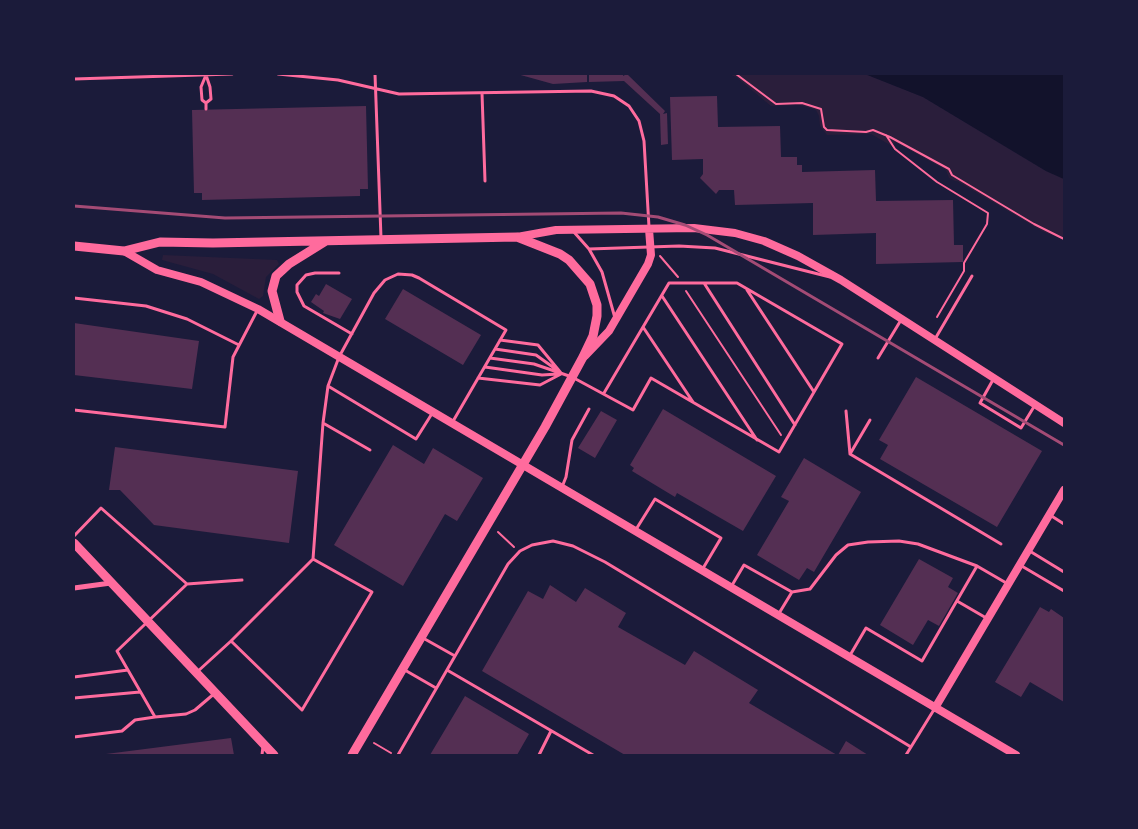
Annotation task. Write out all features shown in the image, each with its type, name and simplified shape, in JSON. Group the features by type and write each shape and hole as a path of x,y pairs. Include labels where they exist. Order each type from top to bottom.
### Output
{"main road":[{"path":"74,246 124,251 160,242 517,237 560,254 578,267 590,284 597,305 597,316 593,336 583,357 523,465 352,755"},
{"path":"280,322 272,291 276,276 289,264 326,241"},
{"path":"74,543 274,755"}],"street":[{"path":"583,357 610,331 648,264 650,247 649,229"},
{"path":"517,237 556,230 649,229 705,229 749,237 798,256 840,280 1064,423"},
{"path":"124,251 157,270 201,282 258,309 1016,755"},
{"path":"935,708 1064,490"},
{"path":"74,588 111,583"}],"lane":[{"path":"206,74 211,99 206,103"},
{"path":"206,74 201,87 202,100 206,103 206,110"},
{"path":"74,79 232,74"},
{"path":"278,74 338,80 376,87 399,94 591,91 614,96 629,106 639,121 644,140 649,229"},
{"path":"375,74 382,240"},
{"path":"482,93 485,181"},
{"path":"573,230 590,249 607,284 615,321"},
{"path":"590,249 692,246 726,250 840,280"},
{"path":"339,273 306,275 297,285 297,292 304,306 352,334"},
{"path":"197,672 231,641 313,559 323,423 328,386 339,357 374,293 385,280 398,274 412,274 506,330 452,423"},
{"path":"935,340 972,276"},
{"path":"490,358 534,364 572,377 633,410 651,378 779,452 842,344 737,283 669,283 604,393"},
{"path":"704,283 795,425"},
{"path":"745,288 814,392"},
{"path":"662,296 758,440"},
{"path":"74,298 146,306 187,319 239,345"},
{"path":"74,410 225,427 232,357 258,309"},
{"path":"878,358 902,319"},
{"path":"643,327 693,403"},
{"path":"500,340 538,345 561,373"},
{"path":"495,349 536,355 561,373"},
{"path":"484,367 542,375 561,373"},
{"path":"478,378 540,385 561,373"},
{"path":"994,378 980,404 1020,428 1035,404"},
{"path":"328,386 416,439 432,412"},
{"path":"561,488 566,477 572,440 589,410"},
{"path":"846,411 850,454"},
{"path":"850,454 870,420"},
{"path":"323,423 370,450"},
{"path":"850,454 1001,544"},
{"path":"635,531 655,499 720,538 702,571"},
{"path":"74,536 101,508 188,584"},
{"path":"1050,515 1064,524"},
{"path":"397,755 508,564 519,553 532,545 553,541 573,546 605,562 911,747"},
{"path":"730,588 744,565 792,592 810,589 836,555 848,545 898,541 918,544 977,566 1009,584"},
{"path":"1028,550 1064,572"},
{"path":"231,641 302,710 372,592 313,559"},
{"path":"1020,565 1064,591"},
{"path":"849,657 866,628 922,661 977,566"},
{"path":"155,717 117,651 188,584 242,580"},
{"path":"778,615 792,592"},
{"path":"957,601 988,619"},
{"path":"421,637 454,656"},
{"path":"403,668 436,688"},
{"path":"74,677 128,670"},
{"path":"446,670 593,755"},
{"path":"74,698 140,692"},
{"path":"74,737 122,731 135,720 186,714 196,710 216,692"},
{"path":"906,755 935,708"},
{"path":"539,755 552,731"},
{"path":"262,755 263,743"}],"path":[{"path":"736,74 776,104 802,103 821,109 824,127 827,130 866,132 873,130 886,135 949,169 952,175 1034,224 1064,239"},
{"path":"886,135 895,149 937,182 986,211 987,224 964,263 964,271 937,318"},
{"path":"660,256 678,276"},
{"path":"684,289 785,441"},
{"path":"498,532 519,553"},
{"path":"374,743 397,755"}],"shaded area":[{"path":"729,74 865,74 923,97 1046,171 1064,179 1064,240 1042,231 949,178 946,170 895,142 892,146 871,134 827,135 820,126 816,110 800,105 771,106 736,77"},
{"path":"865,74 1064,74 1064,179 1046,171 923,97"},
{"path":"163,255 277,260 279,264 266,277 263,296 259,299 213,274 162,260"}],"building":[{"path":"517,74 587,74 587,82 553,84"},
{"path":"589,74 623,74 623,76 627,74 665,111 663,114 667,113 668,144 661,145 660,114 624,81 589,82"},
{"path":"717,96 718,127 780,126 781,157 797,157 797,165 802,165 802,172 875,170 876,201 953,200 954,245 963,245 963,262 876,264 876,233 813,235 813,203 735,205 734,190 719,190 716,194 700,178 703,174 703,159 672,160 670,97"},
{"path":"366,106 368,189 360,189 360,196 202,200 202,193 194,193 192,110"},
{"path":"326,284 352,299 340,319 323,313 324,311 311,302 316,294 319,296"},
{"path":"403,289 481,335 463,365 385,319"},
{"path":"74,323 199,341 192,389 74,375"},
{"path":"916,377 1042,451 997,527 880,459 888,445 879,440"},
{"path":"663,409 776,476 743,531 677,493 675,497 632,471 634,468 630,465"},
{"path":"601,411 617,420 595,458 578,448"},
{"path":"393,445 424,464 433,448 483,478 457,521 445,514 403,586 334,545"},
{"path":"115,447 298,471 289,543 154,525 120,490 109,490"},
{"path":"804,458 861,492 814,572 807,568 799,580 757,555 789,501 781,497"},
{"path":"919,559 953,578 948,587 958,593 939,626 928,620 913,645 880,625"},
{"path":"550,585 576,602 585,588 626,613 618,627 685,665 694,651 758,690 749,703 837,755 625,755 482,671 528,591 543,599"},
{"path":"1040,607 1049,612 1051,609 1064,618 1064,702 1030,682 1021,697 995,682"},
{"path":"465,696 529,734 517,755 430,755"},
{"path":"231,738 234,755 106,755 106,754"},
{"path":"846,741 868,755 838,755"}],"railway":[{"path":"74,206 225,218 621,213 658,217 685,225 707,235 1064,445"}]}
